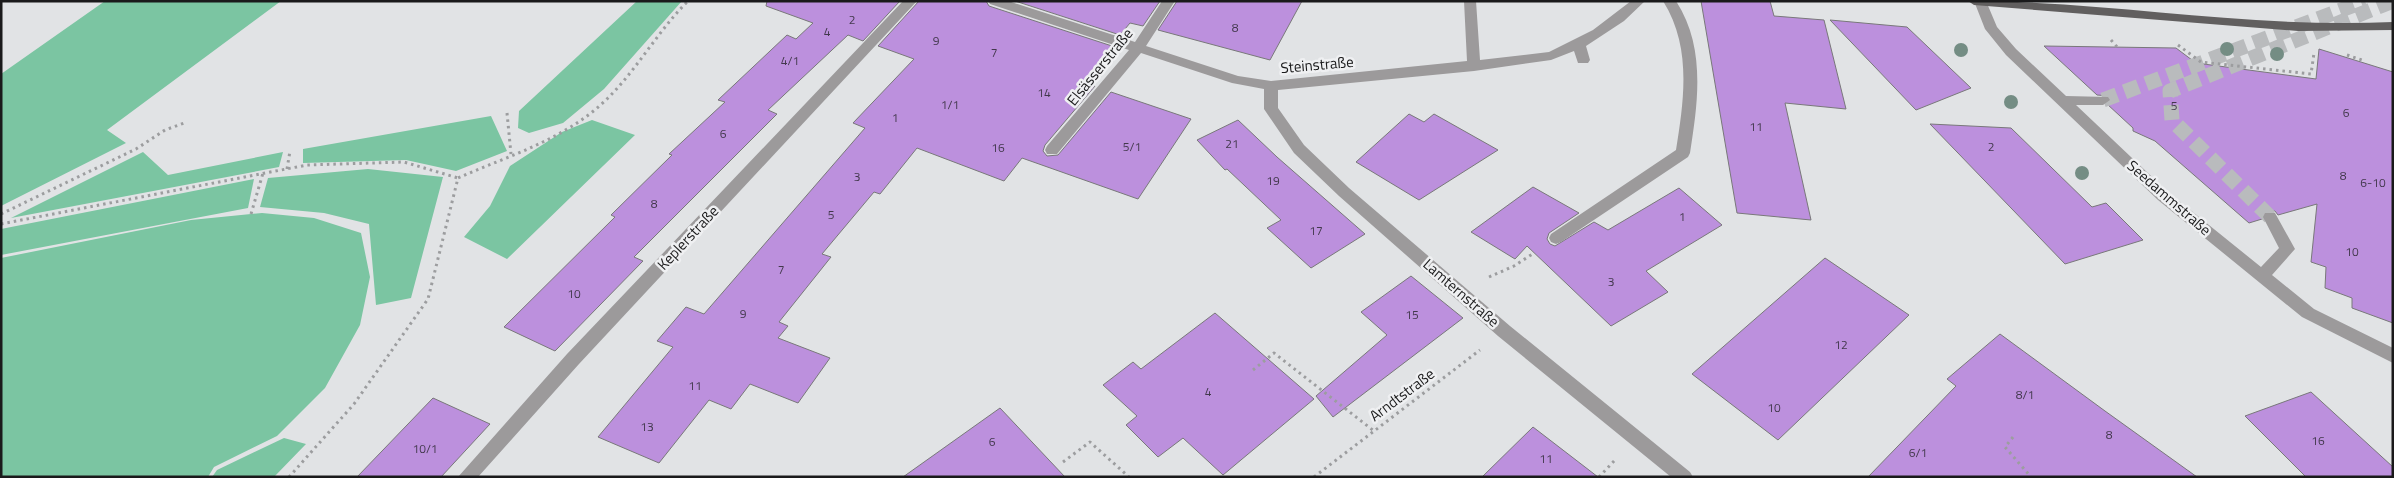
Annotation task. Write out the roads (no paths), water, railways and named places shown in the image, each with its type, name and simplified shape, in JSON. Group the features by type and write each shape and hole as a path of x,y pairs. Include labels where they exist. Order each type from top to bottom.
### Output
{"main road":[{"path":"1974,1 2298,27 2354,28 2393,26"}],"street":[{"name":"Keplerstraße","path":"467,477 573,359 911,1"},
{"name":"Steinstraße","path":"994,1 1237,80 1271,86 1474,66 1551,56 1579,45 1639,1"},
{"name":"Elsässerstraße","path":"1052,150 1138,48 1169,1"},
{"path":"1470,1 1474,66"},
{"path":"1556,238 1683,153 1691,104 1688,45 1674,8 1669,1"},
{"name":"Seedammstraße","path":"1980,2 1991,29 2011,52 2163,196 2308,313 2393,356"},
{"path":"1579,45 1583,60"},
{"name":"Lamternstraße","path":"1271,86 1271,109 1299,149 1344,192 1504,331 1684,477"},
{"path":"2062,101 2103,100"},
{"path":"2263,275 2287,249 2270,217"}],"tunnel":[{"path":"2103,100 2365,1"},
{"path":"2270,217 2172,120 2170,91 2393,1"}]}
